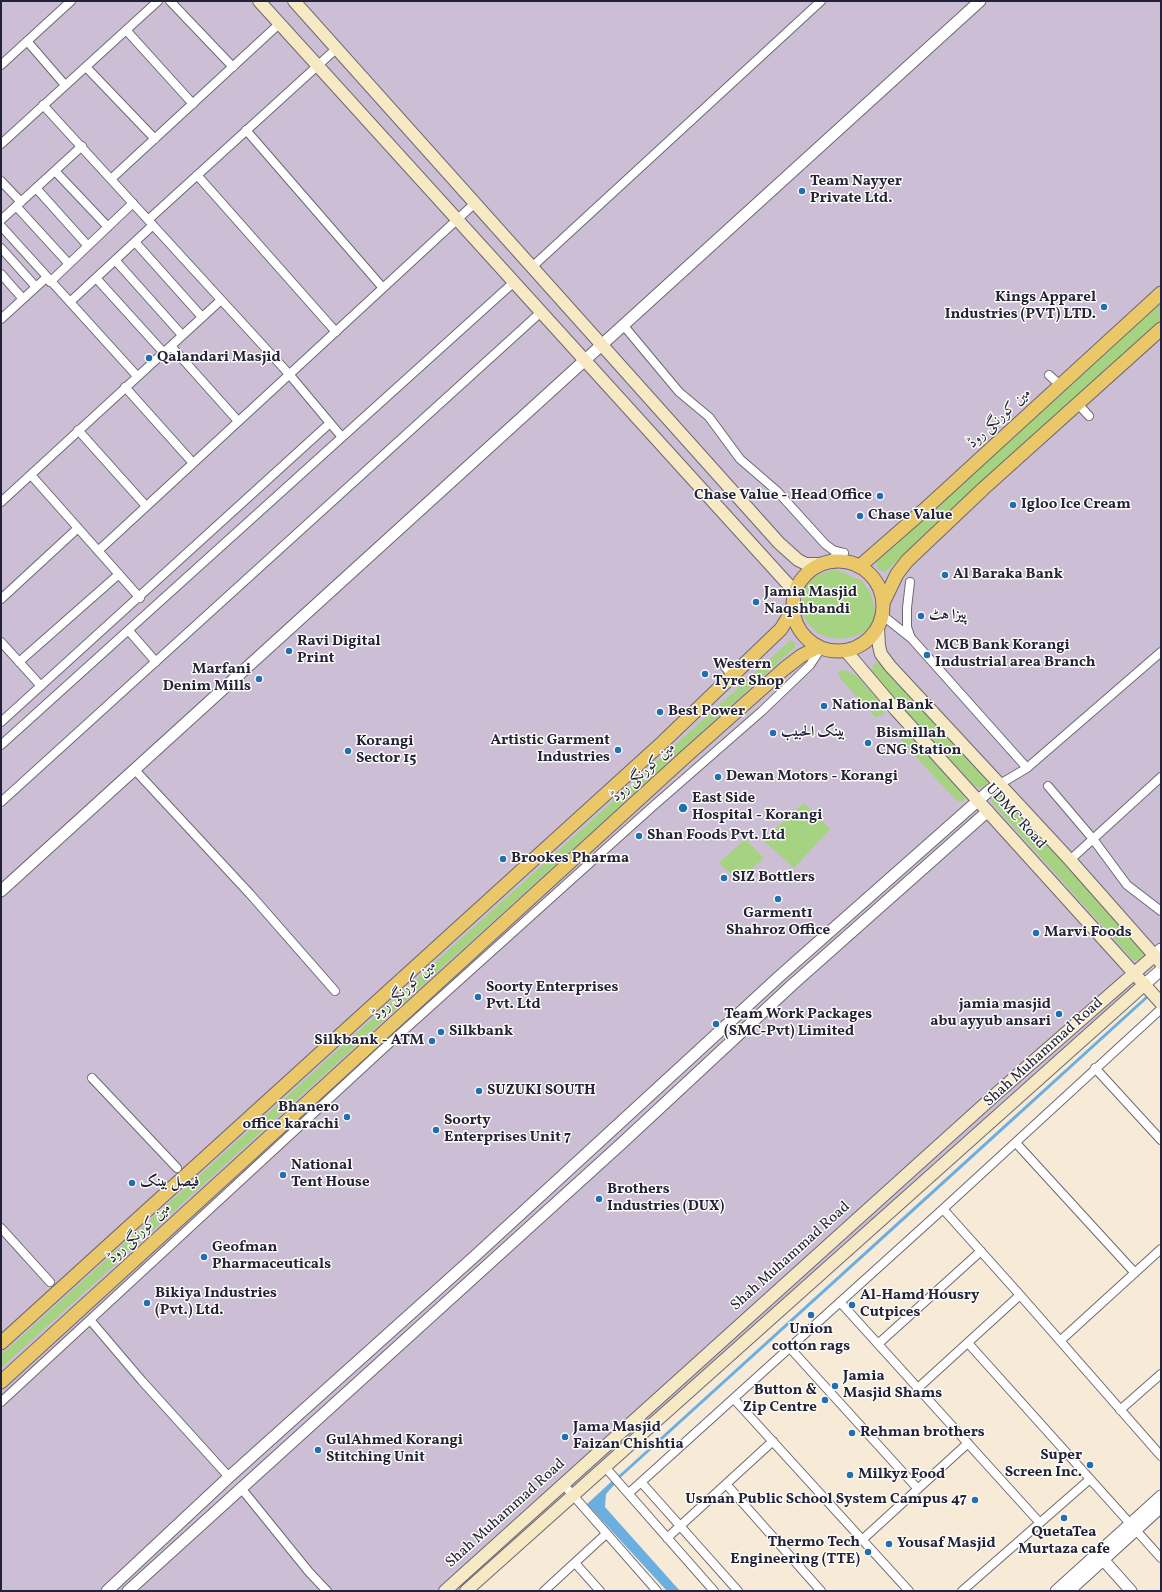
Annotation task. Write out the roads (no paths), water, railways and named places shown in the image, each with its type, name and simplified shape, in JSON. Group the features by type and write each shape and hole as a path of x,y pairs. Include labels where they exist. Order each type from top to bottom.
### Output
{"main road":[{"path":"259,1 584,361 796,592"},
{"path":"294,1 474,204 788,552 806,564 820,564"},
{"name":"مین کورنگی روڈ","path":"860,566 923,511 1161,293"},
{"path":"884,601 880,586 870,574 860,566 843,561 827,561 820,564 806,575 796,592 793,609 797,624 805,637 819,647 832,651 846,651 859,647 870,639 878,628 884,601 896,574 907,561 1161,329"},
{"name":"مین کورنگی روڈ","path":"1,1343 729,671 781,629 793,609"},
{"name":"UDMC Road","path":"878,628 881,654 890,666 1159,956"},
{"name":"مین کورنگی روڈ","path":"1,1382 684,758 784,669 801,656 819,647"},
{"name":"UDMC Road","path":"846,651 896,710 1161,1003"},
{"name":"Shah Muhammad Road","path":"445,1591 996,1094 1123,983 1159,956"},
{"name":"Shah Muhammad Road","path":"466,1591 573,1496 608,1470 1145,984"}],"street":[{"path":"2,61 27,41 71,1"},
{"path":"1,144 158,1"},
{"path":"170,1 233,67"},
{"path":"532,267 821,1"},
{"path":"1,891 980,1"},
{"path":"111,180 279,24"},
{"path":"126,30 193,104"},
{"path":"27,41 66,85"},
{"path":"70,302 135,242 197,175 337,48"},
{"path":"86,67 155,139"},
{"path":"43,105 290,374 342,437"},
{"path":"246,130 383,288"},
{"path":"1,220 82,146"},
{"path":"55,171 108,228"},
{"path":"197,175 336,332"},
{"path":"1,181 69,264"},
{"path":"36,188 88,246"},
{"path":"2,316 36,287 69,264 133,203"},
{"path":"98,551 474,204"},
{"path":"1,226 137,376"},
{"path":"135,242 202,317"},
{"path":"1,248 36,287"},
{"path":"115,260 182,335"},
{"path":"1,274 23,299"},
{"path":"96,278 163,352"},
{"path":"1,745 514,282"},
{"path":"1,502 221,300"},
{"path":"1,802 541,312"},
{"path":"624,326 679,392 709,417 740,459 778,491 825,544 833,550 844,553 820,564"},
{"path":"171,346 238,421"},
{"path":"1049,375 1060,385"},
{"path":"125,387 193,463"},
{"path":"1078,404 1089,416"},
{"path":"1,722 140,598 330,423"},
{"path":"78,430 146,506"},
{"path":"31,475 140,598"},
{"path":"1,598 78,528"},
{"path":"20,662 119,574"},
{"path":"910,582 906,608 911,638"},
{"path":"882,615 911,638 1027,768"},
{"path":"129,631 156,662"},
{"path":"1,642 42,686"},
{"path":"1,1402 91,1321 230,1190 376,1056 789,686 810,665 819,647"},
{"path":"107,1591 219,1486 475,1256 545,1190 782,974 978,801 1000,784 1027,768 1161,652"},
{"path":"684,758 694,770"},
{"path":"134,769 250,894 335,991"},
{"path":"1070,860 1161,778"},
{"path":"1048,786 1128,885 1161,911"},
{"path":"128,1591 621,1144 792,985 988,811"},
{"name":"Shah Muhammad Road","path":"1145,984 1161,970"},
{"path":"782,974 792,985"},
{"path":"1123,983 1128,982 1133,984 1135,989 1134,994"},
{"path":"629,1493 1016,1143 1095,1068 1161,1009"},
{"path":"710,1041 720,1053"},
{"path":"1095,1068 1161,1140"},
{"path":"92,1078 177,1168"},
{"path":"610,1132 621,1144"},
{"path":"1016,1143 1135,1273"},
{"path":"545,1190 556,1202"},
{"path":"943,1209 1161,1456"},
{"path":"1,1228 50,1282"},
{"path":"1060,1341 1161,1249"},
{"path":"878,1344 981,1251"},
{"path":"475,1256 485,1266"},
{"path":"918,1388 1020,1295"},
{"path":"840,1302 1040,1523"},
{"path":"91,1321 142,1381 229,1477"},
{"path":"968,1343 1161,1558"},
{"path":"790,1347 918,1489"},
{"path":"1120,1410 1161,1374"},
{"path":"734,1399 909,1591"},
{"path":"667,1538 773,1442"},
{"path":"862,1540 968,1443"},
{"path":"608,1470 714,1591"},
{"path":"962,1591 1090,1479"},
{"path":"641,1482 738,1591"},
{"path":"726,1484 821,1591"},
{"path":"564,1485 657,1591"},
{"path":"219,1486 230,1498"},
{"path":"240,1488 327,1591"},
{"path":"1056,1591 1100,1557 1133,1527 1161,1496"},
{"path":"1133,1527 1161,1508"},
{"path":"544,1591 606,1534"},
{"path":"1069,1591 1100,1557"},
{"path":"1100,1557 1131,1591"},
{"path":"575,1563 600,1591"}],"water":[{"path":"1146,996 1148,998 934,1193 619,1479 617,1477"},
{"path":"612,1481 615,1484 606,1494 605,1507 680,1591 667,1591 587,1504"}],"place":[{"name":"Team Nayyer Private Ltd.","path":"802,191"},
{"name":"Kings Apparel Industries (PVT) LTD.","path":"1104,307"},
{"name":"Qalandari Masjid","path":"149,358"},
{"name":"Chase Value - Head Office","path":"880,496"},
{"name":"Igloo Ice Cream","path":"1013,505"},
{"name":"Chase Value","path":"860,516"},
{"name":"Al Baraka Bank","path":"945,575"},
{"name":"Jamia Masjid Naqshbandi","path":"756,602"},
{"name":"پیزا ہٹ","path":"921,616"},
{"name":"Ravi Digital Print","path":"289,651"},
{"name":"MCB Bank Korangi Industrial area Branch","path":"927,655"},
{"name":"Western Tyre Shop","path":"705,674"},
{"name":"Marfani Denim Mills","path":"259,679"},
{"name":"National Bank","path":"824,706"},
{"name":"Best Power","path":"660,712"},
{"name":"بينک الحبيب","path":"773,733"},
{"name":"Bismillah CNG Station","path":"868,743"},
{"name":"Artistic Garment Industries","path":"618,750"},
{"name":"Korangi Sector 15","path":"348,751"},
{"name":"Dewan Motors - Korangi","path":"718,777"},
{"name":"East Side Hospital - Korangi","path":"683,808"},
{"name":"Shan Foods Pvt. Ltd","path":"639,836"},
{"name":"Brookes Pharma","path":"503,859"},
{"name":"SIZ Bottlers","path":"724,878"},
{"name":"Garment1 Shahroz Office","path":"778,899"},
{"name":"Marvi Foods","path":"1036,933"},
{"name":"Soorty Enterprises Pvt. Ltd","path":"478,997"},
{"name":"jamia masjid abu ayyub ansari","path":"1059,1014"},
{"name":"Team Work Packages (SMC-Pvt) Limited","path":"716,1024"},
{"name":"Silkbank","path":"441,1032"},
{"name":"Silkbank - ATM","path":"432,1041"},
{"name":"SUZUKI SOUTH","path":"479,1091"},
{"name":"Bhanero office karachi","path":"347,1117"},
{"name":"Soorty Enterprises Unit 7","path":"436,1130"},
{"name":"National Tent House","path":"283,1175"},
{"name":"فیصل بینک","path":"132,1183"},
{"name":"Brothers Industries (DUX)","path":"599,1199"},
{"name":"Geofman Pharmaceuticals","path":"204,1257"},
{"name":"Bikiya Industries (Pvt.) Ltd.","path":"147,1303"},
{"name":"Al-Hamd Housry Cutpices","path":"852,1305"},
{"name":"Union cotton rags","path":"811,1315"},
{"name":"Jamia Masjid Shams","path":"835,1386"},
{"name":"Button & Zip Centre","path":"825,1400"},
{"name":"Rehman brothers","path":"852,1433"},
{"name":"Jama Masjid Faizan Chishtia","path":"565,1437"},
{"name":"GulAhmed Korangi Stitching Unit","path":"318,1450"},
{"name":"Super Screen Inc.","path":"1090,1465"},
{"name":"Milkyz Food","path":"850,1475"},
{"name":"Usman Public School System Campus 47","path":"975,1500"},
{"name":"QuetaTea Murtaza cafe","path":"1064,1518"},
{"name":"Yousaf Masjid","path":"889,1544"},
{"name":"Thermo Tech Engineering (TTE)","path":"868,1552"}]}
